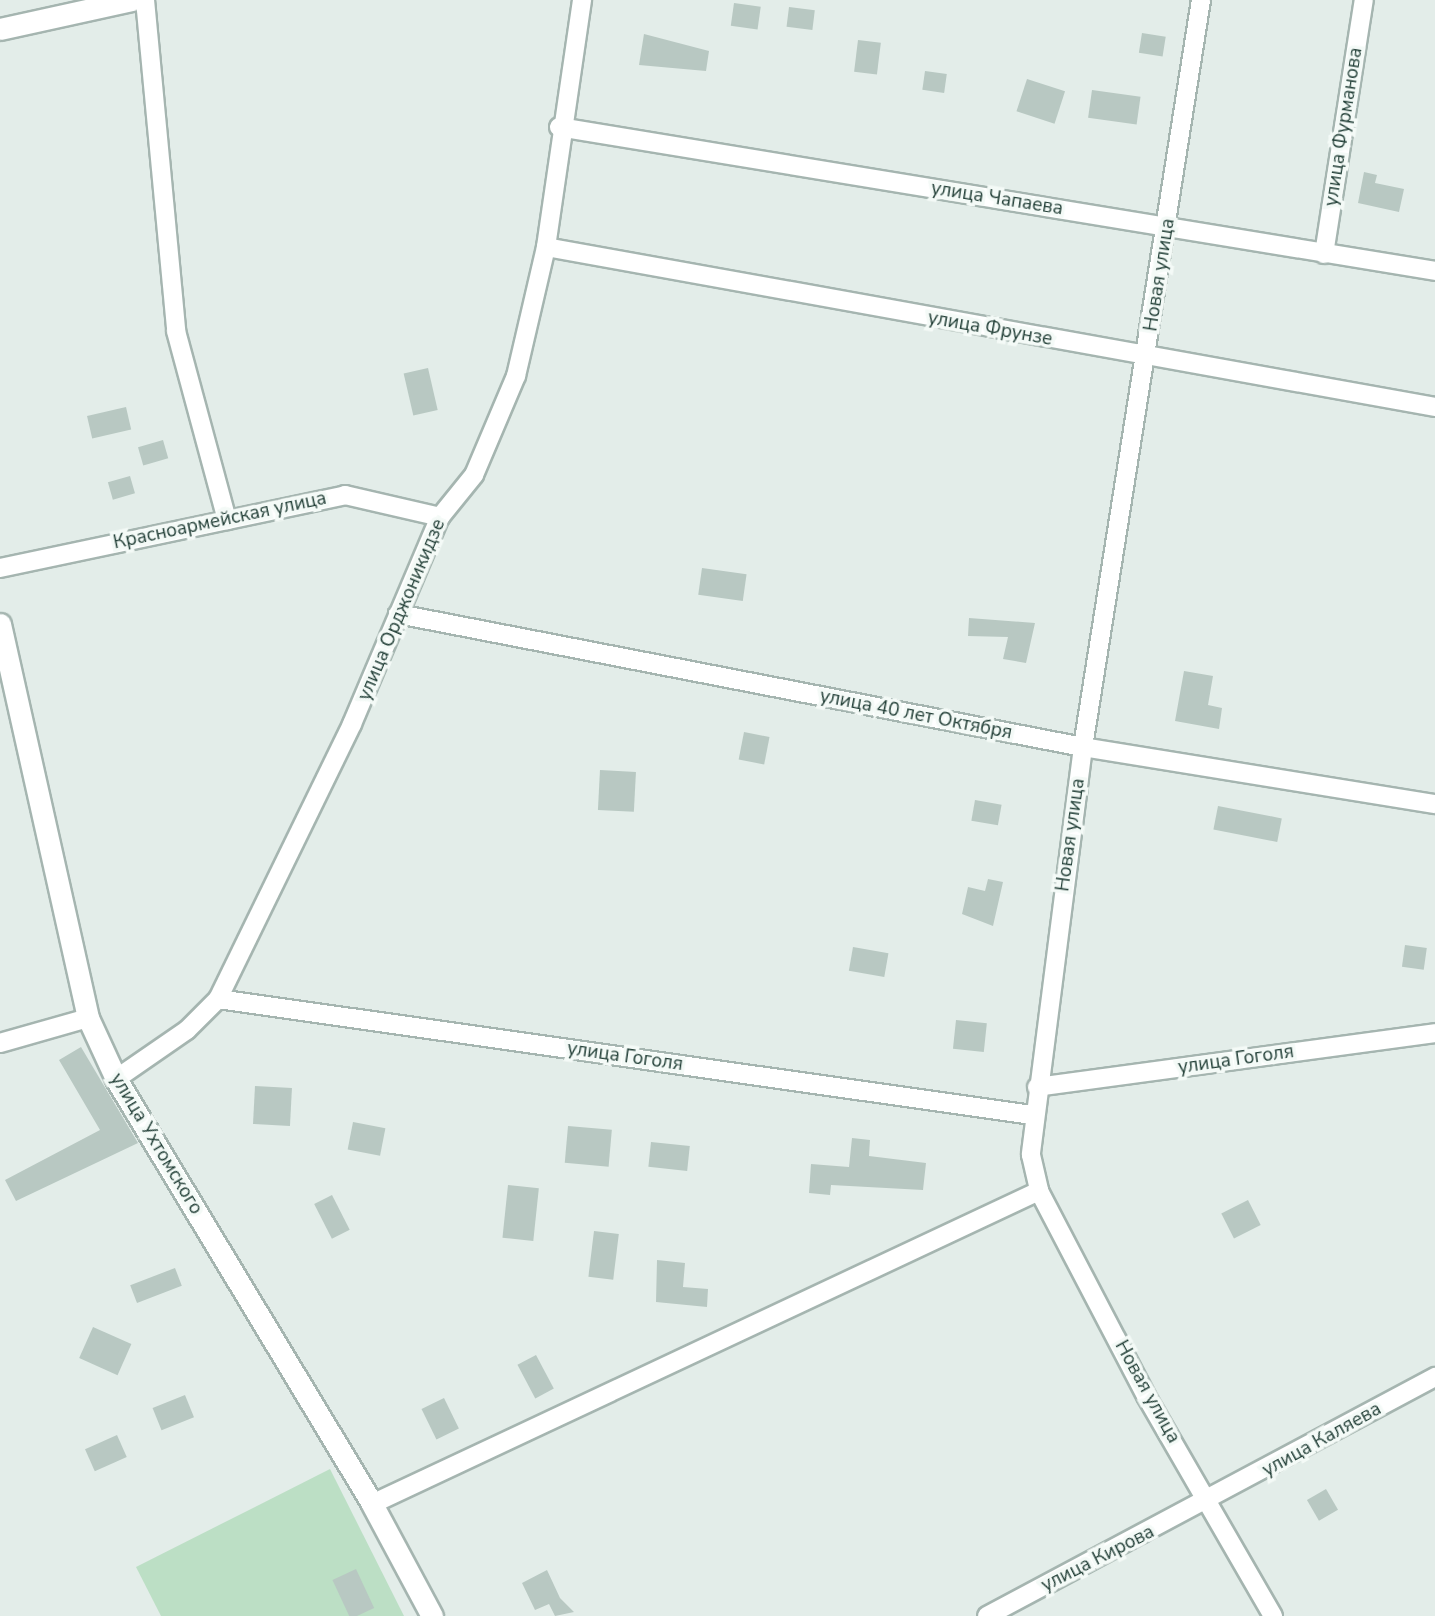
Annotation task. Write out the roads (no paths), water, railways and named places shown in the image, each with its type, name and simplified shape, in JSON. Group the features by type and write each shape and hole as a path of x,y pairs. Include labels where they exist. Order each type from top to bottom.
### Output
{"main road":[{"path":"0,29 132,0"},
{"name":"улица Ухтомского","path":"0,624 88,1018 116,1080 372,1504 432,1616"}],"street":[{"path":"145,0 176,331 227,520"},
{"name":"улица Орджоникидзе","path":"116,1080 187,1030 218,999 352,724 440,517 474,475 516,376 546,247 559,127 582,0"},
{"name":"Новая улица","path":"1201,0 1168,228 1083,747 1032,1115 1039,1191 1273,1616"},
{"name":"улица Фурманова","path":"1324,254 1364,0"},
{"name":"улица Чапаева","path":"559,127 1435,271"},
{"name":"улица Фрунзе","path":"546,247 1147,358 1435,407"},
{"name":"Красноармейская улица","path":"0,568 345,495 440,517"},
{"name":"улица 40 лет Октября","path":"398,614 1083,747 1435,804"},
{"name":"улица Гоголя","path":"218,999 1032,1115"},
{"path":"0,1043 88,1018"},
{"name":"улица Гоголя","path":"1037,1087 1435,1033"},
{"path":"372,1504 1039,1191"},
{"name":"улица Каляева","path":"1210,1502 1435,1377"},
{"name":"улица Кирова","path":"987,1616 1210,1502"}],"waterway":[{"path":"1421,396 1435,398"}]}
